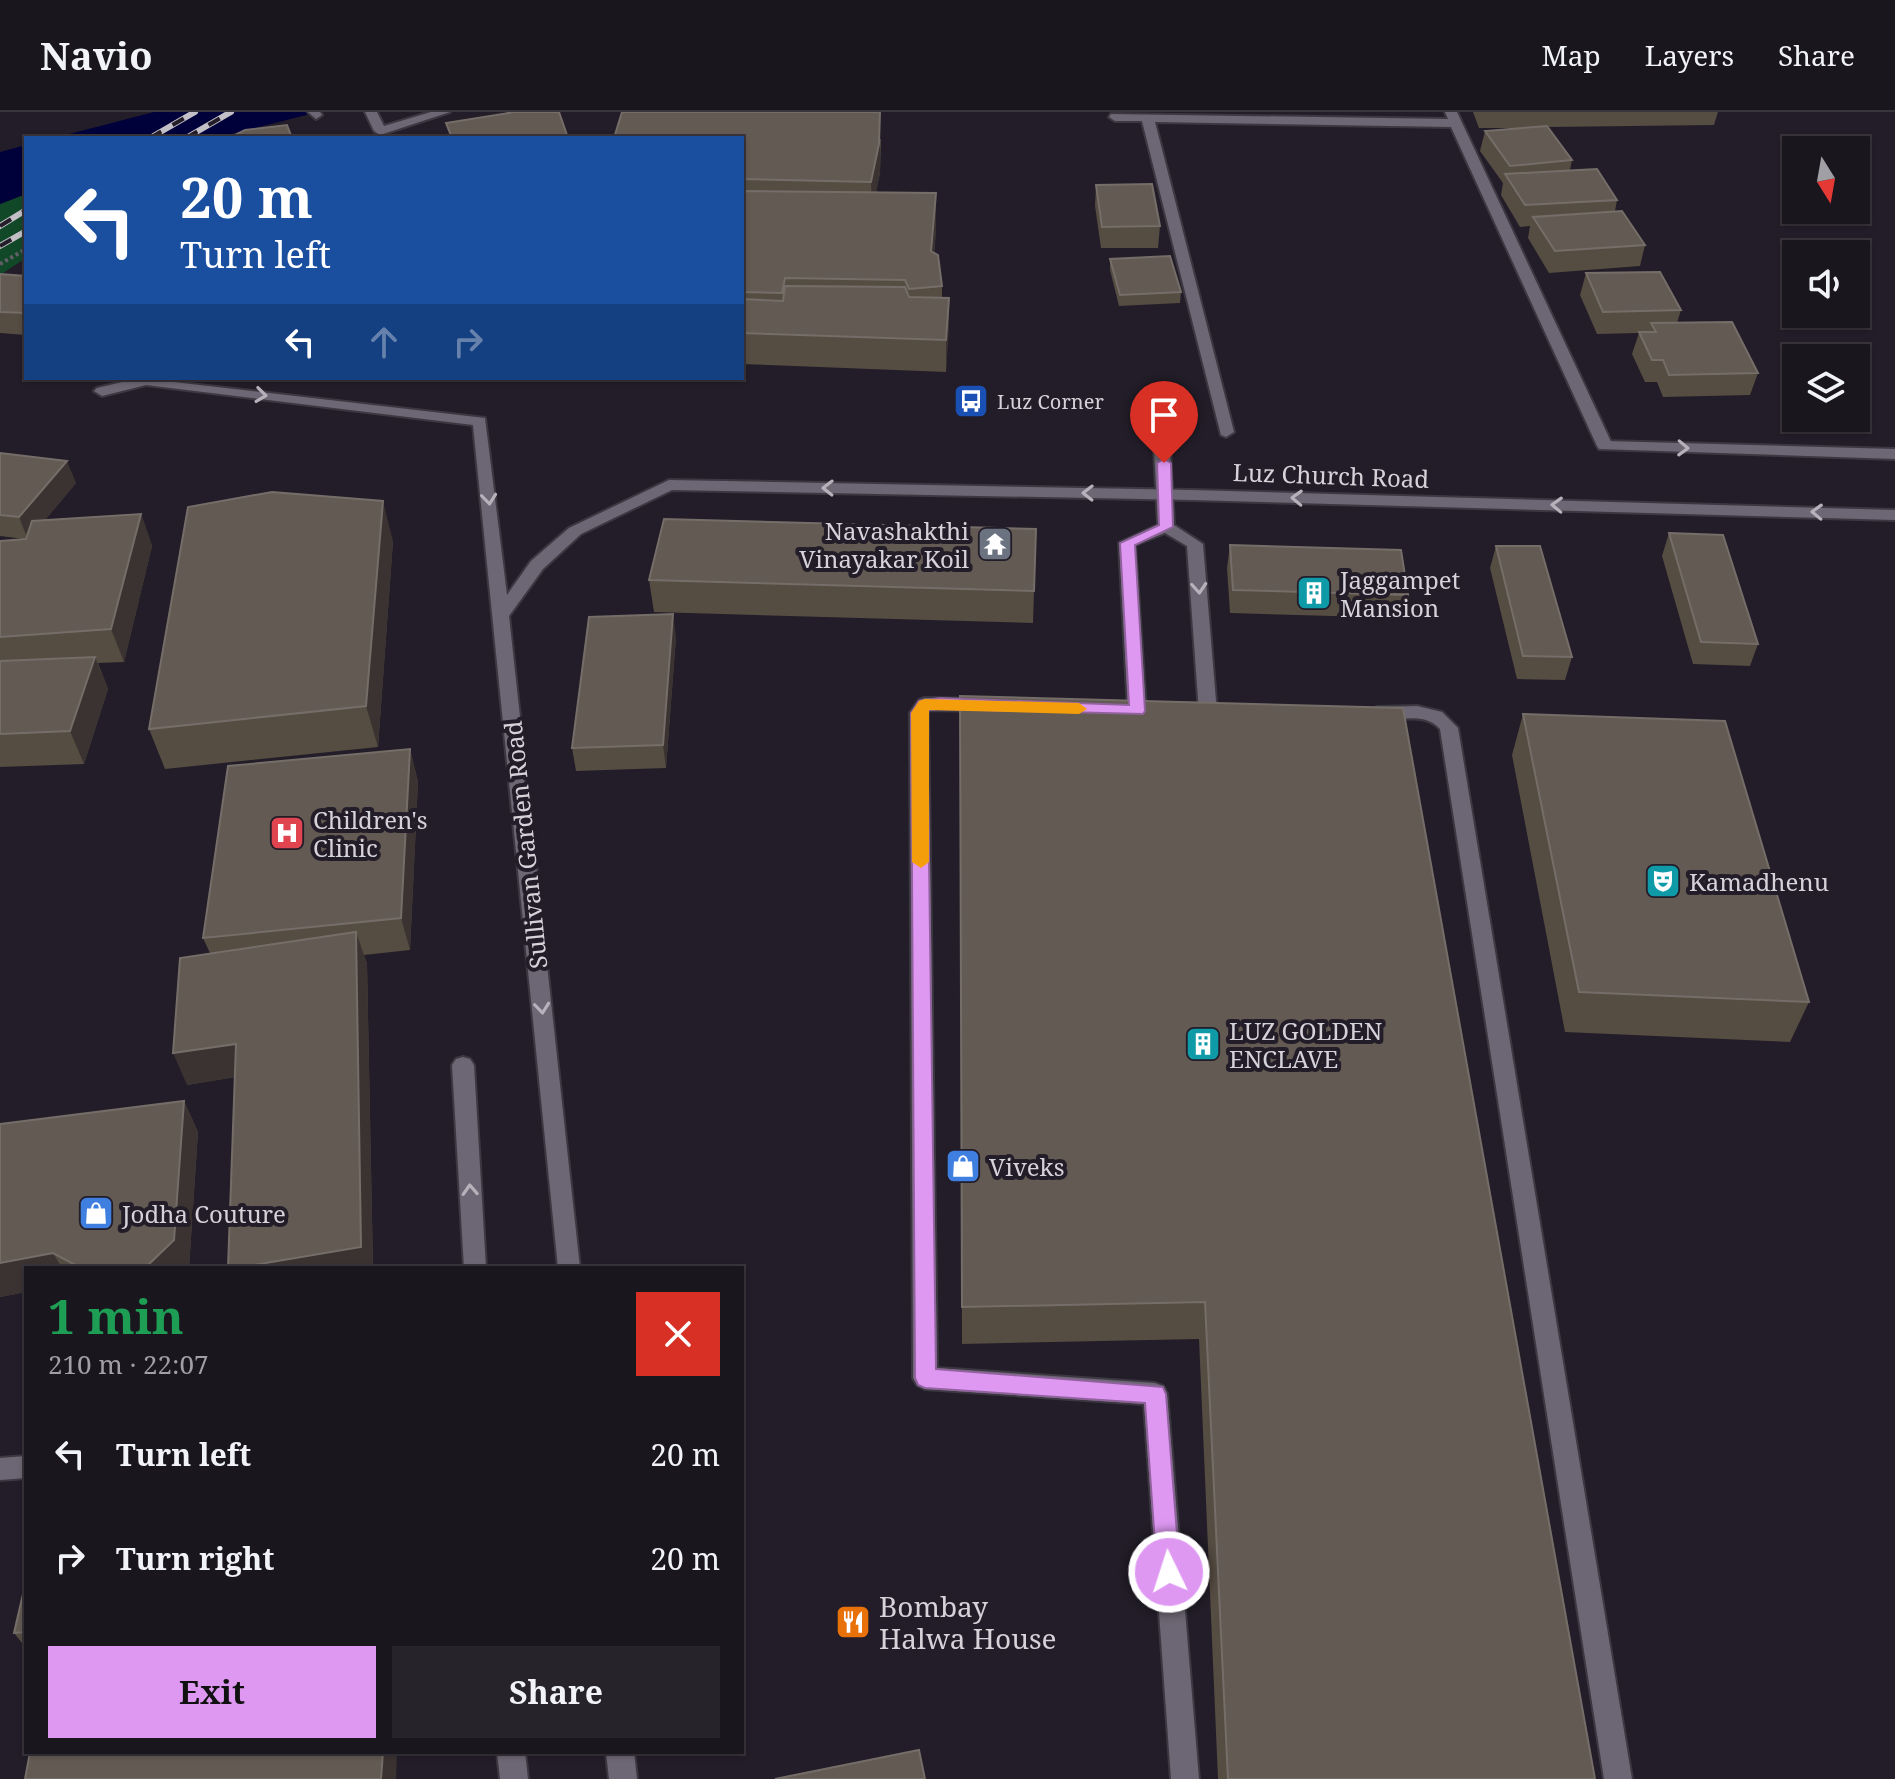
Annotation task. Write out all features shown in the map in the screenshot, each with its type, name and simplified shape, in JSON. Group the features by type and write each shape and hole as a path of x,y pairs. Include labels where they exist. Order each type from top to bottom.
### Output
{"street":[{"path":"371,112 380,131 444,112"},
{"path":"1115,117 1453,117 1605,446 1895,454"},
{"path":"1148,118 1226,432"},
{"name":"Sullivan Garden Road","path":"102,391 146,381 480,421 569,1266"},
{"path":"1161,431 1166,527"},
{"name":"Luz Church Road","path":"501,615 537,565 575,531 669,485 1895,515"},
{"path":"1137,711 1127,543 1166,527"},
{"path":"1166,527 1195,544 1208,712"},
{"path":"1000,706 925,704 919,713 925,1378 1155,1394 1185,1779"},
{"path":"1358,713 1433,713 1444,718 1449,728 1618,1779"},
{"path":"463,1065 475,1266"},
{"path":"0,1469 24,1467"},
{"path":"511,1754 514,1779"},
{"path":"620,1754 623,1779"}],"path":[{"path":"0,264 24,250"}],"green space":[{"path":"24,195 24,259 0,275 0,204"}],"shaded area":[{"path":"154,112 318,112 224,136 62,136"},
{"path":"24,146 24,195 0,204 0,152"}],"building":[{"path":"559,112 567,136 451,136 446,123 509,113"},
{"path":"622,112 880,112 879,144 871,182 744,179 744,136 615,136"},
{"path":"287,125 291,136 233,136 245,130"},
{"path":"1547,126 1572,160 1510,166 1485,131"},
{"path":"1597,169 1617,200 1525,205 1505,174"},
{"path":"1152,184 1160,226 1102,227 1096,185"},
{"path":"744,191 936,193 931,251 938,255 942,286 909,289 905,280 785,278 782,293 744,292"},
{"path":"1622,211 1645,245 1555,251 1533,217"},
{"path":"1170,256 1181,292 1120,295 1110,259"},
{"path":"1660,272 1681,310 1603,312 1586,273"},
{"path":"0,274 24,276 24,313 0,312"},
{"path":"785,286 905,287 909,297 949,298 946,340 744,333 744,299 783,301"},
{"path":"1732,322 1758,373 1669,375 1663,360 1652,360 1639,332 1656,332 1651,323"},
{"path":"0,453 67,461 19,517 0,515"},
{"path":"272,492 383,501 366,706 149,729 188,507"},
{"path":"141,514 111,629 0,637 0,541 26,539 32,521"},
{"path":"664,519 1036,529 1034,591 649,580"},
{"path":"1669,533 1723,535 1758,644 1701,642"},
{"path":"1230,545 1401,550 1408,595 1233,590"},
{"path":"1496,546 1540,546 1572,657 1523,656"},
{"path":"673,614 663,745 572,748 589,617"},
{"path":"95,657 70,731 0,734 0,661"},
{"name":"LUZ GOLDEN ENCLAVE","path":"960,696 1403,708 1595,1779 1228,1779 1205,1302 962,1307"},
{"path":"1523,714 1725,721 1809,1002 1579,992"},
{"path":"410,749 401,918 203,938 228,766"},
{"path":"356,932 361,1247 248,1266 228,1266 236,1044 173,1053 180,958"},
{"name":"Jodha Couture","path":"184,1101 174,1240 147,1266 77,1266 53,1253 0,1263 0,1124"},
{"path":"24,1590 24,1632 14,1633"},
{"path":"919,1750 925,1779 775,1779"},
{"path":"30,1754 383,1754 381,1779 25,1779"}],"railway":[{"path":"153,136 195,112"},
{"path":"189,136 231,112"},
{"path":"0,226 24,211"},
{"path":"0,246 24,232"}],"slow traffic":[{"path":"921,862 919,713 925,704 1079,709"}],"place":[{"name":"Luz Corner","path":"971,401"},
{"name":"Navashakthi Vinayakar Koil","path":"995,544"},
{"name":"Jaggampet Mansion","path":"1314,593"},
{"name":"Children's Clinic","path":"287,833"},
{"name":"Kamadhenu","path":"1663,881"},
{"name":"LUZ GOLDEN ENCLAVE","path":"1203,1044"},
{"name":"Viveks","path":"963,1166"},
{"name":"Jodha Couture","path":"96,1213"},
{"name":"Bombay Halwa House","path":"853,1622"}],"route":[{"path":"1164,463 1166,527 1127,543 1137,711 925,704 919,713 925,1378 1155,1394 1169,1572"}]}
